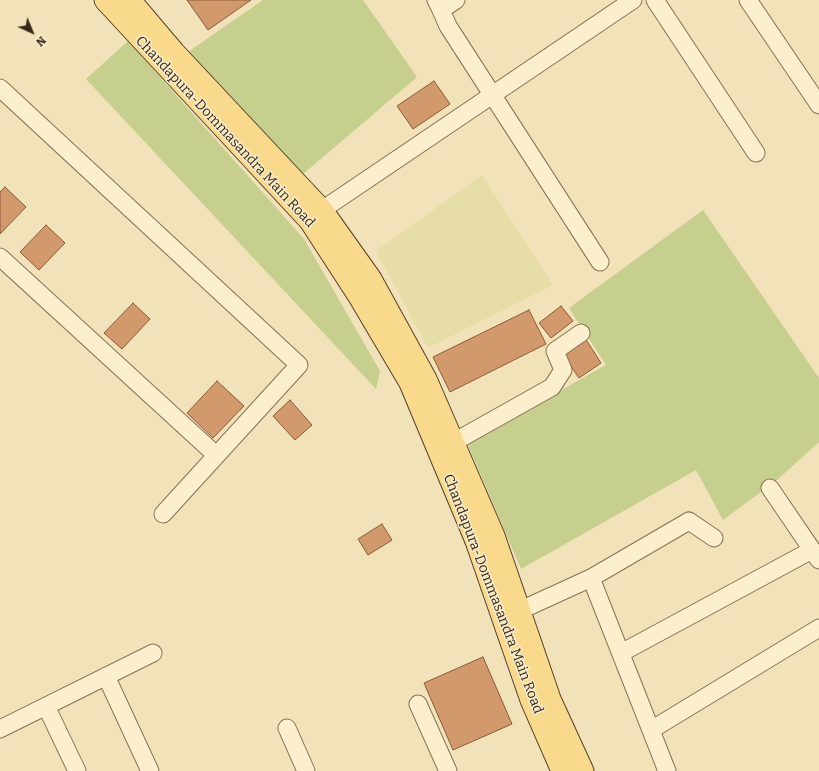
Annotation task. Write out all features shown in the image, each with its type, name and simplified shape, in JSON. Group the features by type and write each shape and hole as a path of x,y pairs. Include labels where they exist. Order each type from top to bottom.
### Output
{"main road":[{"name":"Chandapura-Dommasandra Main Road","path":"105,0 316,215 358,295 410,383 476,541 583,771"},
{"name":"Chandapura-Dommasandra Main Road","path":"130,0 371,279 426,379 494,536 531,700 562,771"}],"street":[{"path":"456,0 439,5 448,26 600,262"},
{"path":"316,215 633,0"},
{"path":"655,0 756,153"},
{"path":"748,0 819,105"},
{"path":"0,88 299,365 163,514"},
{"path":"0,257 216,455"},
{"path":"454,442 552,388 563,370 555,351 581,333"},
{"path":"620,653 816,555 770,488"},
{"path":"511,615 591,578 689,521 714,538"},
{"path":"591,578 667,771"},
{"path":"651,730 819,628"},
{"path":"0,729 153,653"},
{"path":"106,676 150,771"},
{"path":"418,704 448,771"},
{"path":"46,706 77,771"},
{"path":"287,728 306,771"}],"shaded area":[{"path":"482,175 553,285 428,348 376,251"}],"green space":[{"path":"263,0 363,0 417,77 302,175 188,52"},
{"path":"128,41 304,239 380,371 376,389 86,79"},
{"path":"703,210 819,378 819,442 777,480 723,520 696,470 521,569 467,443 606,365 569,308"}],"building":[{"path":"187,0 251,0 208,30"},
{"path":"434,81 450,104 413,129 397,106"},
{"path":"5,187 26,207 0,234 0,192"},
{"path":"46,225 65,243 39,270 20,252"},
{"path":"133,303 150,319 122,349 104,333"},
{"path":"561,306 573,321 551,338 539,323"},
{"path":"529,310 546,344 450,392 433,357"},
{"path":"585,338 601,363 579,378 562,353"},
{"path":"217,381 244,406 213,438 187,413"},
{"path":"290,400 312,425 295,440 273,416"},
{"path":"382,524 392,540 368,555 358,539"},
{"path":"483,657 512,724 453,750 424,683"}]}
